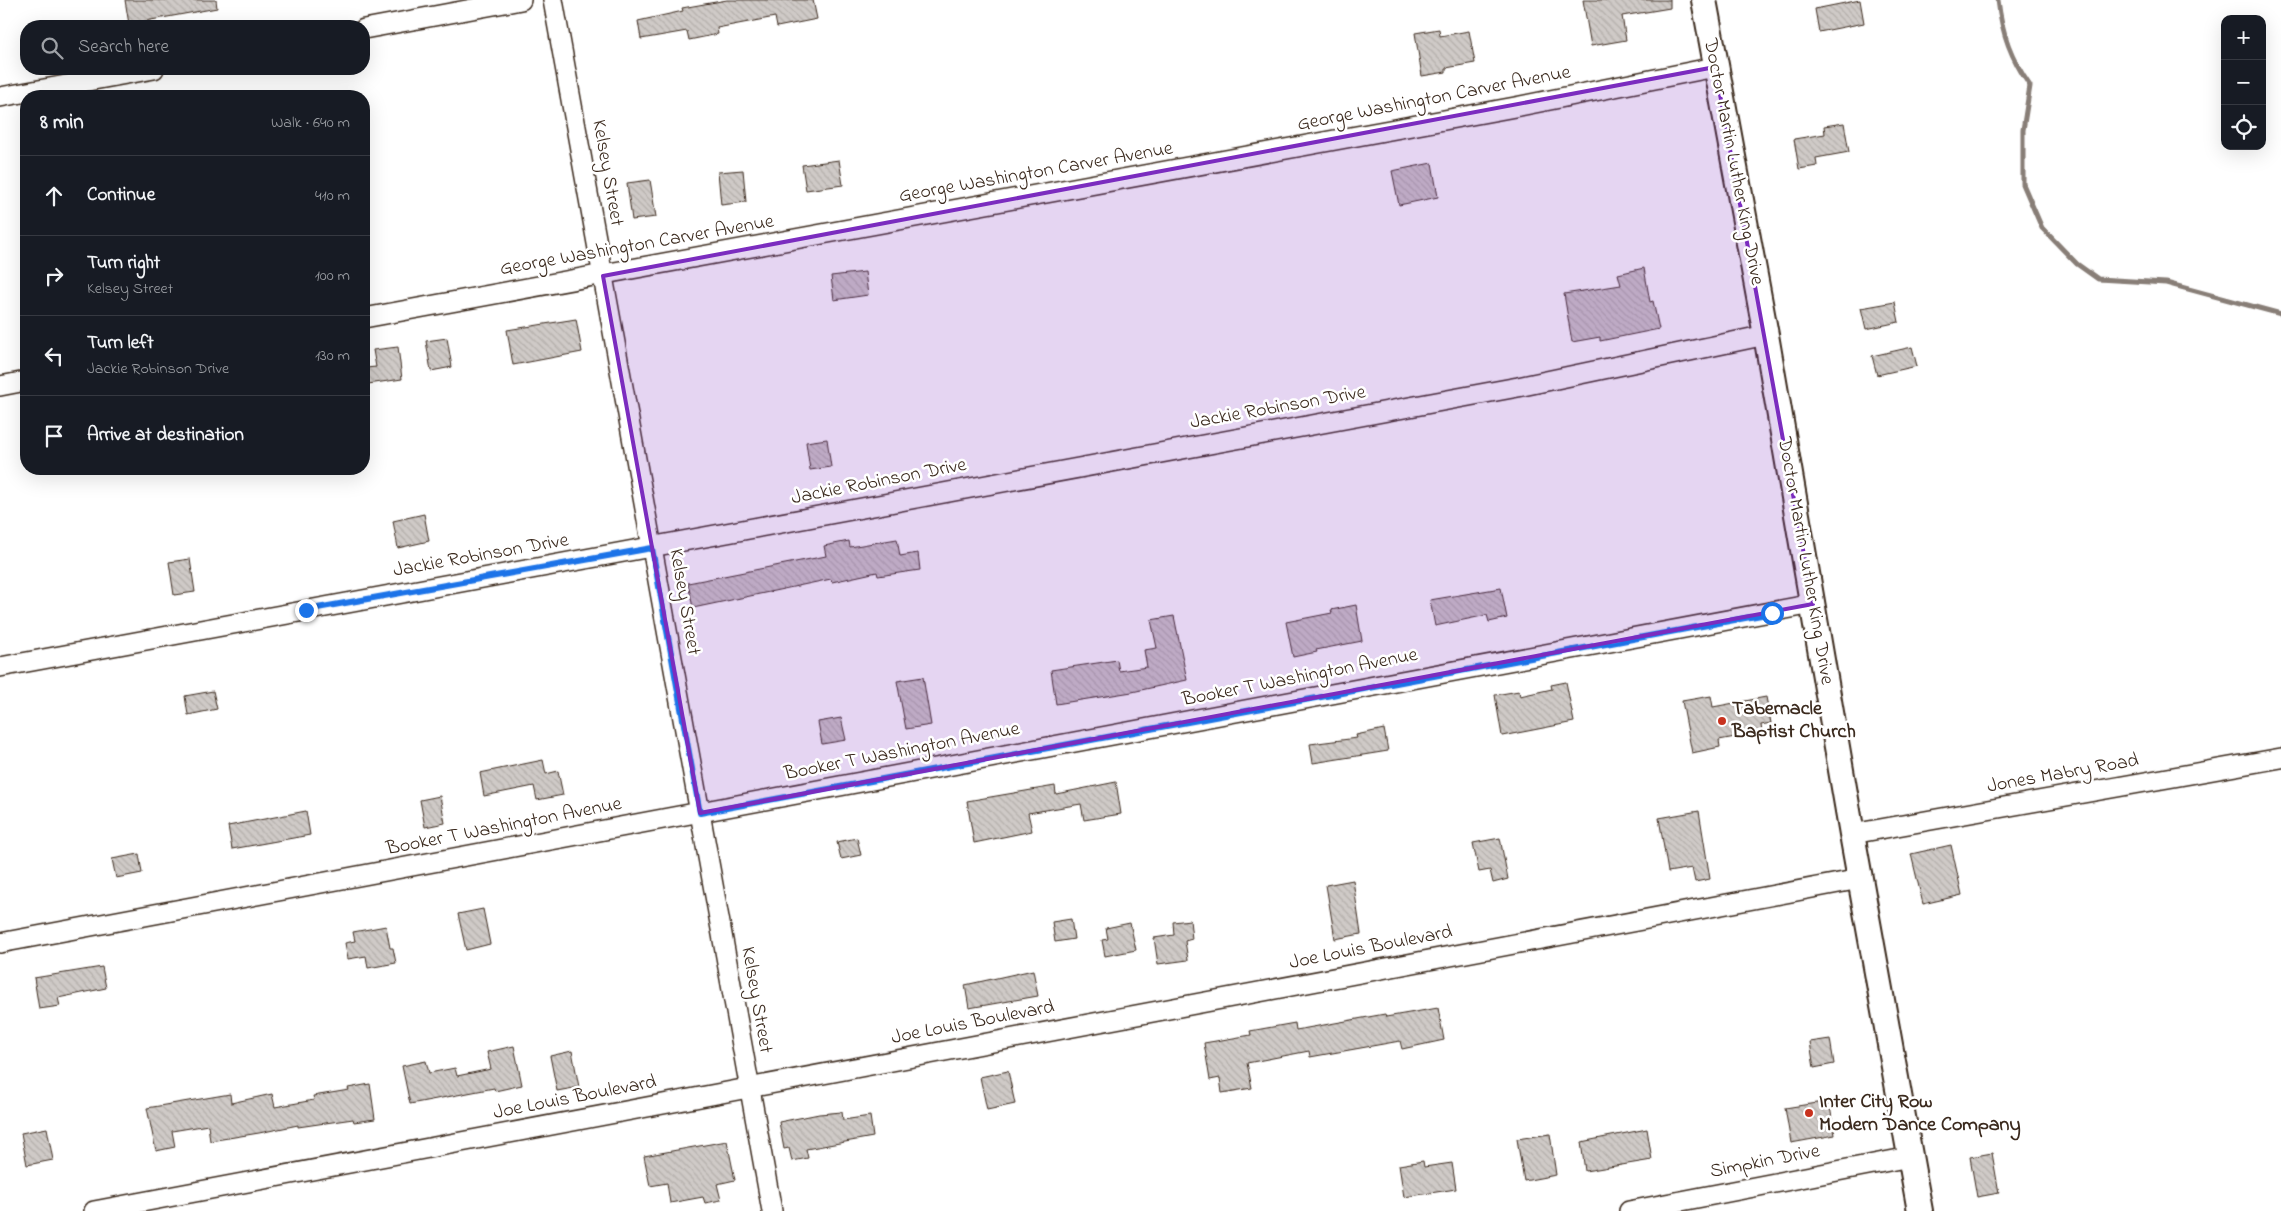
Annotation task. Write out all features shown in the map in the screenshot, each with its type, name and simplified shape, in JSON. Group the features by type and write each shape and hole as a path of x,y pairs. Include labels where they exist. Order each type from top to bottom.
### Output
{"main road":[{"name":"Doctor Martin Luther King Drive","path":"1704,0 1766,335 1852,834 1920,1211"}],"street":[{"path":"370,29 521,0"},
{"name":"Kelsey Street","path":"553,0 772,1211"},
{"name":"George Washington Carver Avenue","path":"370,317 603,276 1505,109 1715,67"},
{"path":"38,90 121,75"},
{"path":"0,97 20,93"},
{"name":"Jackie Robinson Drive","path":"0,666 652,548 1518,387 1766,335"},
{"path":"0,386 20,382"},
{"name":"Booker T Washington Avenue","path":"0,943 1813,604"},
{"name":"Jones Mabry Road","path":"1852,834 2281,758"},
{"name":"Joe Louis Boulevard","path":"94,1211 1860,878"},
{"name":"Simpkin Drive","path":"1628,1211 1910,1158"}],"highlighted area":[{"path":"1715,67 1813,604 700,813 603,276"}],"building":[{"path":"125,0 216,0 217,8 151,20 128,20"},
{"path":"727,0 813,0 817,19 777,27 775,17 717,28 718,34 689,40 687,31 641,39 638,21 683,11 682,8"},
{"path":"1583,0 1670,0 1670,8 1622,16 1626,40 1591,46"},
{"path":"1860,0 1864,23 1819,32 1815,9"},
{"path":"1439,29 1440,36 1469,31 1475,63 1446,68 1446,72 1422,76 1415,33"},
{"path":"1844,123 1849,152 1816,158 1817,166 1799,169 1794,139 1825,134 1824,126"},
{"path":"839,160 843,185 806,190 802,165"},
{"path":"1432,163 1438,197 1399,205 1392,171"},
{"path":"743,170 746,202 721,205 718,172"},
{"path":"650,180 656,217 632,220 627,183"},
{"path":"1644,268 1650,302 1653,301 1659,329 1600,341 1600,337 1572,342 1564,294 1621,285 1618,274"},
{"path":"865,272 868,295 834,300 831,276"},
{"path":"1895,302 1899,322 1866,329 1861,308"},
{"path":"576,319 582,352 513,365 507,330"},
{"path":"447,338 452,367 431,371 426,341"},
{"path":"398,347 402,379 370,384 370,368 376,367 373,350"},
{"path":"1912,347 1917,366 1877,375 1872,356"},
{"path":"827,439 831,467 810,470 806,442"},
{"path":"424,514 429,541 398,548 393,521"},
{"path":"897,539 900,556 918,553 920,570 878,576 877,572 832,582 831,579 693,608 688,583 826,556 824,546 849,541 850,547"},
{"path":"190,559 195,592 174,595 169,562"},
{"path":"1501,588 1507,618 1489,622 1487,615 1435,626 1430,600"},
{"path":"1356,605 1362,641 1316,650 1317,652 1293,657 1286,622 1332,613 1331,610"},
{"path":"1174,616 1187,680 1132,692 1056,704 1051,670 1117,660 1119,671 1147,667 1144,650 1157,648 1151,620"},
{"path":"923,677 931,725 906,729 897,681"},
{"path":"1566,682 1574,722 1502,736 1495,695 1519,691 1520,696 1552,689 1551,685"},
{"path":"213,691 217,709 188,715 185,696"},
{"path":"1711,696 1713,707 1766,697 1771,723 1761,725 1762,732 1719,740 1720,747 1692,753 1682,701"},
{"path":"841,718 846,740 822,744 818,722"},
{"path":"1384,729 1388,751 1313,763 1310,744 1357,738 1356,735"},
{"path":"543,760 546,774 558,771 563,795 537,800 534,786 484,796 480,773"},
{"path":"1116,782 1121,814 1084,820 1081,804 1028,813 1032,831 974,843 967,801 1055,786 1056,794"},
{"path":"440,796 445,823 425,827 420,800"},
{"path":"306,811 310,835 232,849 228,826"},
{"path":"1699,811 1710,879 1695,882 1692,868 1668,872 1659,818"},
{"path":"857,838 861,855 841,859 837,842"},
{"path":"1500,838 1508,879 1493,883 1490,870 1479,872 1473,843"},
{"path":"1951,845 1962,895 1923,904 1911,854"},
{"path":"139,854 142,873 116,878 112,859"},
{"path":"1353,880 1361,934 1335,939 1326,885"},
{"path":"483,909 490,944 466,950 458,914"},
{"path":"1071,919 1074,939 1055,942 1052,922"},
{"path":"1190,920 1192,939 1185,941 1188,960 1158,964 1154,938 1174,935 1173,922"},
{"path":"1130,923 1136,950 1105,956 1102,940 1108,939 1106,928"},
{"path":"386,926 390,948 393,948 396,963 368,968 366,956 348,959 345,943 355,941 353,932"},
{"path":"102,967 106,988 58,998 60,1006 39,1009 34,978"},
{"path":"1033,970 1038,996 969,1008 965,985"},
{"path":"1438,1008 1444,1040 1402,1049 1400,1041 1310,1057 1309,1051 1247,1063 1252,1088 1222,1093 1220,1078 1210,1080 1204,1043 1251,1035 1250,1031 1295,1023 1296,1030 1385,1014 1386,1017"},
{"path":"1830,1039 1834,1064 1814,1068 1810,1042"},
{"path":"514,1046 522,1085 495,1091 494,1088 410,1104 402,1066 426,1061 429,1073 455,1068 457,1076 491,1069 487,1052"},
{"path":"572,1051 579,1087 557,1091 550,1056"},
{"path":"1008,1071 1015,1104 987,1110 980,1077"},
{"path":"370,1084 375,1119 354,1122 353,1119 298,1127 298,1125 210,1141 208,1125 172,1131 175,1147 156,1151 147,1108 230,1094 231,1103 272,1094 275,1107 314,1100 313,1096 349,1090 348,1088"},
{"path":"1829,1101 1835,1135 1791,1143 1785,1108"},
{"path":"842,1112 843,1120 870,1116 873,1137 806,1149 808,1158 792,1161 789,1148 784,1149 779,1122 819,1114"},
{"path":"47,1128 53,1160 27,1165 21,1133"},
{"path":"1647,1129 1652,1160 1585,1171 1581,1142"},
{"path":"1550,1134 1556,1175 1524,1181 1517,1139"},
{"path":"727,1141 735,1180 717,1184 721,1200 705,1203 703,1197 670,1203 667,1183 650,1186 644,1156"},
{"path":"1992,1153 1999,1193 1977,1197 1970,1157"},
{"path":"1423,1161 1424,1167 1452,1163 1456,1189 1404,1197 1399,1165"}],"waterway":[{"path":"1998,0 2008,45 2030,86 2023,130 2023,184 2042,228 2077,264 2098,279 2166,283 2281,314"}],"place":[{"name":"Tabernacle Baptist Church","path":"1722,721"},
{"name":"Inter City Row Modern Dance Company","path":"1809,1113"}],"route":[{"path":"306,610 652,548 700,813 1772,613"}]}
